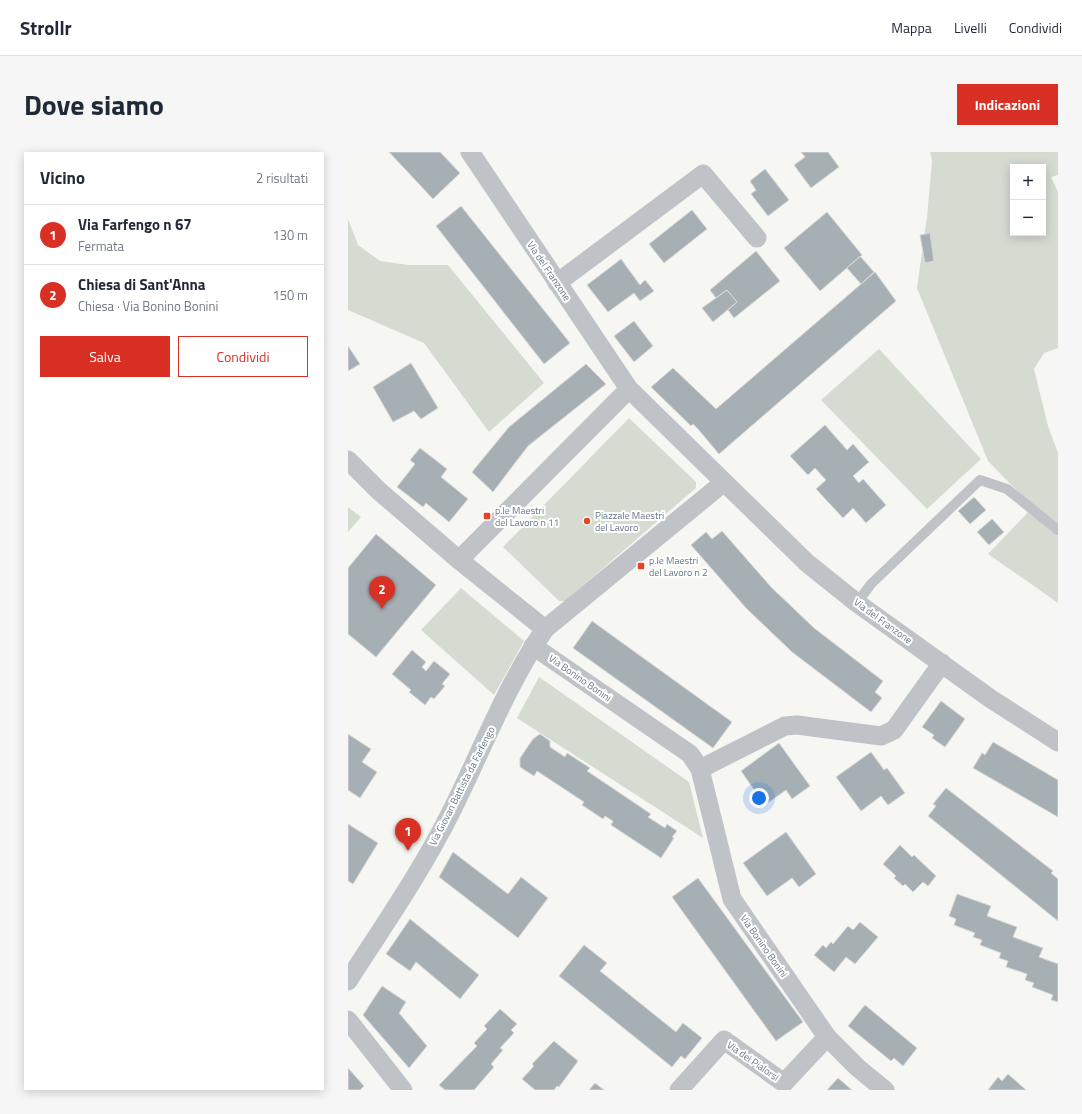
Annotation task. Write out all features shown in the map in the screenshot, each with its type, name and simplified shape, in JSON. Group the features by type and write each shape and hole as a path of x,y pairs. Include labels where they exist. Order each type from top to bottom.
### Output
{"street":[{"name":"Via del Franzone","path":"470,152 629,390"},
{"path":"557,283 704,174 757,238"},
{"path":"348,460 379,491 459,560 545,629 723,483 629,390 459,560"},
{"name":"Via del Franzone","path":"723,483 806,564 857,603 991,699 1058,742"},
{"name":"Via Giovan Battista da Farfengo","path":"348,981 441,830 533,646 545,629"},
{"name":"Via Bonino Bonini","path":"533,646 690,754 700,769 732,899 827,1037 858,1068 885,1090"},
{"path":"700,769 786,726 797,725 881,736 894,730 942,663"},
{"path":"348,1020 403,1090"},
{"name":"Via dei Pialorsi","path":"679,1090 724,1040 784,1083 827,1037"}],"lane":[{"path":"857,603 871,584 980,480 1008,489 1058,530"}],"shaded area":[{"path":"930,152 1058,152 1058,175 1051,177 1058,192 1058,348 1044,353 1034,369 1048,426 1058,453 1058,603 988,554 1033,507 988,461 917,288 927,217 932,161"},
{"path":"348,219 358,245 380,261 408,265 448,265 544,383 489,432 424,343 348,310"},
{"path":"879,349 981,459 927,509 821,400"},
{"path":"629,418 696,482 696,488 565,601 559,601 503,547"},
{"path":"348,507 361,517 348,532"},
{"path":"461,588 524,641 494,695 421,630"},
{"path":"539,677 689,782 703,838 517,718"}],"building":[{"path":"389,152 440,152 460,173 433,199"},
{"path":"801,152 828,152 839,167 811,188 794,165 805,157"},
{"path":"765,169 789,200 768,216 751,194 756,190 750,181"},
{"path":"461,206 570,343 544,364 436,226"},
{"path":"692,210 707,229 664,263 649,244"},
{"path":"827,212 862,255 820,291 784,248"},
{"path":"930,233 934,261 925,263 920,235"},
{"path":"756,251 780,281 734,318 728,310 737,302 727,290 716,298 710,290"},
{"path":"860,256 874,272 861,284 847,268"},
{"path":"621,259 640,285 645,280 654,291 640,301 634,293 608,312 587,285"},
{"path":"875,272 896,301 719,454 693,424 691,426 651,387 673,368 716,409"},
{"path":"727,290 737,302 713,322 702,308"},
{"path":"634,321 653,346 634,362 614,336"},
{"path":"348,346 360,364 348,371"},
{"path":"411,363 438,408 421,419 414,411 393,422 373,387"},
{"path":"586,364 606,384 528,446 493,492 472,472 509,427"},
{"path":"825,425 847,450 853,444 869,462 853,476 859,483 863,479 886,505 866,523 853,508 843,518 816,489 826,480 815,468 808,475 790,456"},
{"path":"420,448 447,469 441,477 468,499 449,522 426,503 423,507 397,487 415,464 410,460"},
{"path":"974,497 986,510 970,524 958,511"},
{"path":"992,519 1004,532 989,545 977,532"},
{"path":"722,531 771,587 814,628 883,681 875,692 882,698 871,712 792,652 746,608 691,545 706,532 712,539"},
{"path":"376,534 436,585 376,657 348,634 348,568"},
{"path":"592,621 732,722 713,748 573,648"},
{"path":"412,650 426,662 422,667 426,671 434,661 450,674 442,684 445,686 434,699 431,697 425,705 409,692 411,690 392,674"},
{"path":"941,701 965,719 945,747 932,738 934,735 922,727"},
{"path":"348,734 371,749 362,762 377,772 360,798 348,790"},
{"path":"540,734 550,741 550,747 565,757 567,753 590,768 587,771 651,814 648,817 665,828 667,824 677,831 672,837 674,838 661,858 611,825 613,821 605,816 603,819 582,805 584,802 537,771 534,776 520,767 520,758 533,739"},
{"path":"993,742 1058,780 1058,817 973,768 982,753 985,755"},
{"path":"779,743 810,786 792,799 786,790 765,805 741,771"},
{"path":"871,752 884,770 887,768 905,793 888,805 881,796 861,811 836,777"},
{"path":"946,788 1053,871 1051,873 1058,879 1058,921 928,816 936,806 933,804"},
{"path":"348,824 378,843 353,884 348,881"},
{"path":"786,832 816,874 799,887 792,878 767,896 743,863"},
{"path":"900,845 912,857 914,855 936,876 928,886 923,882 913,892 905,884 903,886 894,878 896,876 883,864"},
{"path":"453,852 508,894 521,877 548,898 518,938 439,877"},
{"path":"698,878 803,1022 776,1041 672,897"},
{"path":"957,894 991,906 987,916 1017,927 1013,937 1043,948 1039,957 1058,964 1058,1002 1051,1000 1053,995 1032,987 1034,983 1025,980 1027,974 1006,967 1008,961 999,958 1001,953 980,945 982,940 973,937 975,933 954,925 956,919 949,916"},
{"path":"410,919 479,975 460,999 416,962 410,971 386,954"},
{"path":"860,922 878,937 855,964 846,957 834,972 814,955 823,945 826,948 831,942 833,944 848,926 853,930"},
{"path":"584,945 607,963 600,971 676,1032 683,1023 702,1038 685,1059 681,1056 672,1067 559,976"},
{"path":"382,986 406,1002 399,1013 427,1046 409,1068 363,1015"},
{"path":"865,1005 917,1048 903,1066 894,1058 891,1061 848,1026"},
{"path":"500,1009 517,1024 511,1030 514,1033 500,1048 503,1050 491,1064 494,1067 474,1090 445,1090 439,1085 477,1046 474,1043 487,1029 484,1026"},
{"path":"554,1041 578,1061 559,1087 557,1086 554,1090 535,1090 522,1079 534,1066 532,1064"},
{"path":"348,1068 364,1086 360,1090 348,1090"},
{"path":"1008,1074 1026,1090 988,1090 998,1077 1002,1081"},
{"path":"838,1078 852,1090 827,1090"},
{"path":"595,1083 604,1090 589,1090"}],"place":[{"name":"p.le Maestri del Lavoro n 11","path":"487,516"},
{"name":"Piazzale Maestri del Lavoro","path":"587,521"},
{"name":"p.le Maestri del Lavoro n 2","path":"641,566"},
{"name":"Chiesa di Sant'Anna","path":"382,609"},
{"name":"Via Farfengo n 67","path":"408,851"}]}
